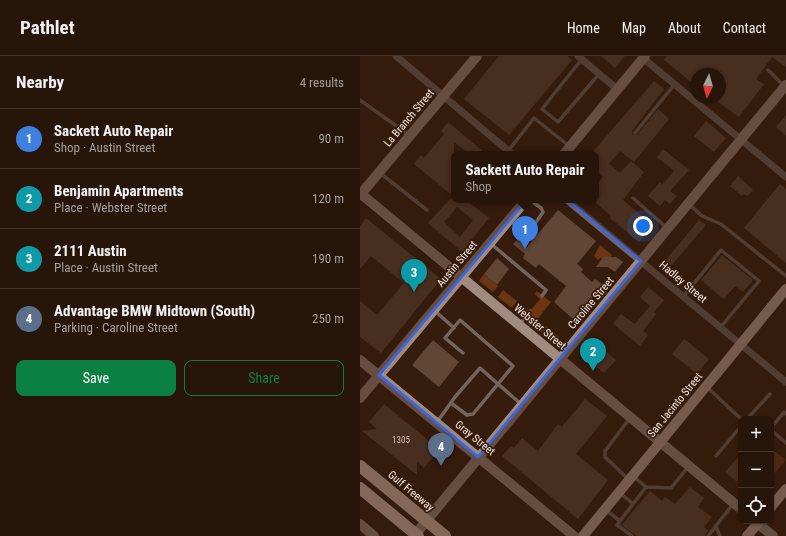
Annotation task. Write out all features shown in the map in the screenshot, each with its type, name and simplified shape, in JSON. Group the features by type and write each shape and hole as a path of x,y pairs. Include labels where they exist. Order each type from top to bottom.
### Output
{"highway":[{"name":"Gulf Freeway","path":"360,466 445,536"},
{"path":"360,488 418,536"}],"main road":[{"name":"San Jacinto Street","path":"583,536 786,289"},
{"path":"774,503 786,489"},
{"path":"747,536 756,524"}],"street":[{"path":"396,56 508,151"},
{"name":"La Branch Street","path":"360,194 477,56"},
{"path":"580,57 617,89"},
{"path":"567,150 644,57 786,177"},
{"name":"Caroline Street","path":"414,536 785,86"},
{"name":"Webster Street","path":"360,194 737,506"},
{"name":"Austin Street","path":"360,398 523,203"},
{"name":"Hadley Street","path":"571,203 786,382"},
{"name":"Gray Street","path":"360,360 574,536"},
{"path":"360,524 374,536"},
{"path":"760,524 773,536"}],"lane":[{"path":"580,57 542,109 558,122 599,74"},
{"path":"768,70 785,86"},
{"path":"635,133 675,84"},
{"path":"360,100 410,136"},
{"path":"511,151 534,118 567,150"},
{"path":"379,172 427,210"},
{"path":"633,198 668,228"},
{"path":"509,220 523,231 530,231 543,212 541,208 534,203"},
{"path":"688,204 702,216 721,224 786,276"},
{"path":"490,243 546,290 542,296"},
{"path":"683,297 721,250 758,281 720,328"},
{"path":"433,310 454,328"},
{"path":"519,325 530,311"},
{"path":"451,403 467,415 473,414 513,366 460,320 445,338 463,353"},
{"path":"436,422 480,368 522,404"},
{"path":"706,386 738,416"},
{"path":"750,416 770,394"},
{"path":"774,425 784,412 786,414"},
{"path":"630,418 605,452 606,457 646,487 671,488 689,466"},
{"path":"716,456 738,430"},
{"path":"774,432 786,443"},
{"path":"632,536 617,525 646,487"},
{"path":"619,492 633,504"},
{"path":"708,536 737,506"},
{"path":"605,509 620,521"},
{"path":"716,527 720,536"}],"highlighted area":[{"path":"543,180 641,261 478,457 379,375"}],"shaded area":[{"path":"600,245 612,255 611,257 601,258 598,260 594,256"},
{"path":"484,274 498,286 493,292 479,281"},
{"path":"503,290 517,301 512,308 498,297"},
{"path":"537,291 551,302 533,325 522,317 527,309 530,311 540,299 535,294"},
{"path":"541,323 560,338 554,342 537,329"},
{"path":"774,451 786,460 775,473 774,472"}],"building":[{"path":"499,56 567,56 572,60 509,135 464,99"},
{"path":"601,56 625,56 615,68"},
{"path":"667,56 786,56 786,67 772,57 756,79 764,84 739,117 721,104 726,104 726,68 690,68 690,81 664,60"},
{"path":"654,81 664,89 632,131 632,134 637,135 658,109 669,119 634,162 620,151 609,164 620,173 631,161 644,172 623,200 647,220 646,223 651,227 639,242 610,218 611,216 596,203 599,203 599,182 603,176 599,173 599,151 594,151"},
{"path":"786,115 786,136 776,127"},
{"path":"706,121 726,138 714,152 694,136"},
{"path":"448,122 482,151 465,151 454,142 454,151 451,151 451,194 414,164 421,155 424,158 444,134 441,131"},
{"path":"663,149 689,170 670,191 677,196 670,204 665,200 660,206 648,196 660,182 662,185 674,171 657,157"},
{"path":"738,176 753,190 748,196 744,194 742,196 730,186"},
{"path":"780,184 786,189 786,263 744,228"},
{"path":"451,198 451,203 470,203 489,218 462,252 428,223","holes":["457,207 473,220 460,237 444,222"]},
{"path":"558,210 596,241 577,264 583,269 581,272 592,282 595,279 602,284 574,320 554,302 566,286 539,264 536,268 523,258 525,254 513,244 518,239 527,247"},
{"path":"366,218 441,279 381,353 360,337 360,301 377,315 404,283 371,256 360,269 360,226"},
{"path":"699,220 706,225 671,266 665,261"},
{"path":"722,255 753,280 743,292 735,286 724,299 701,280"},
{"path":"603,257 616,257 623,262 615,272 608,267 596,267"},
{"path":"497,258 509,269 497,285 484,274"},
{"path":"648,287 664,300 654,312 656,314 643,331 648,335 640,346 613,324 621,314 635,324 650,306 640,297"},
{"path":"684,339 709,359 697,374 672,354"},
{"path":"433,340 459,362 439,387 412,365"},
{"path":"596,343 616,360 604,373 585,357"},
{"path":"585,399 607,416 576,454 608,480 578,519 502,456 511,446 514,448 522,438 538,451 558,424 562,427"},
{"path":"384,404 439,449 424,468 417,462 417,475 362,431 377,429 369,422"},
{"path":"738,457 738,483 725,472"},
{"path":"690,487 704,498 698,507 712,517 704,527 708,530 705,536 636,536 622,525 650,491 662,501 665,497 675,504"}],"place":[{"name":"Sackett Auto Repair","path":"525,249"},
{"name":"2111 Austin","path":"414,292"},
{"name":"Benjamin Apartments","path":"593,371"},
{"name":"Advantage BMW Midtown (South)","path":"441,466"}]}
